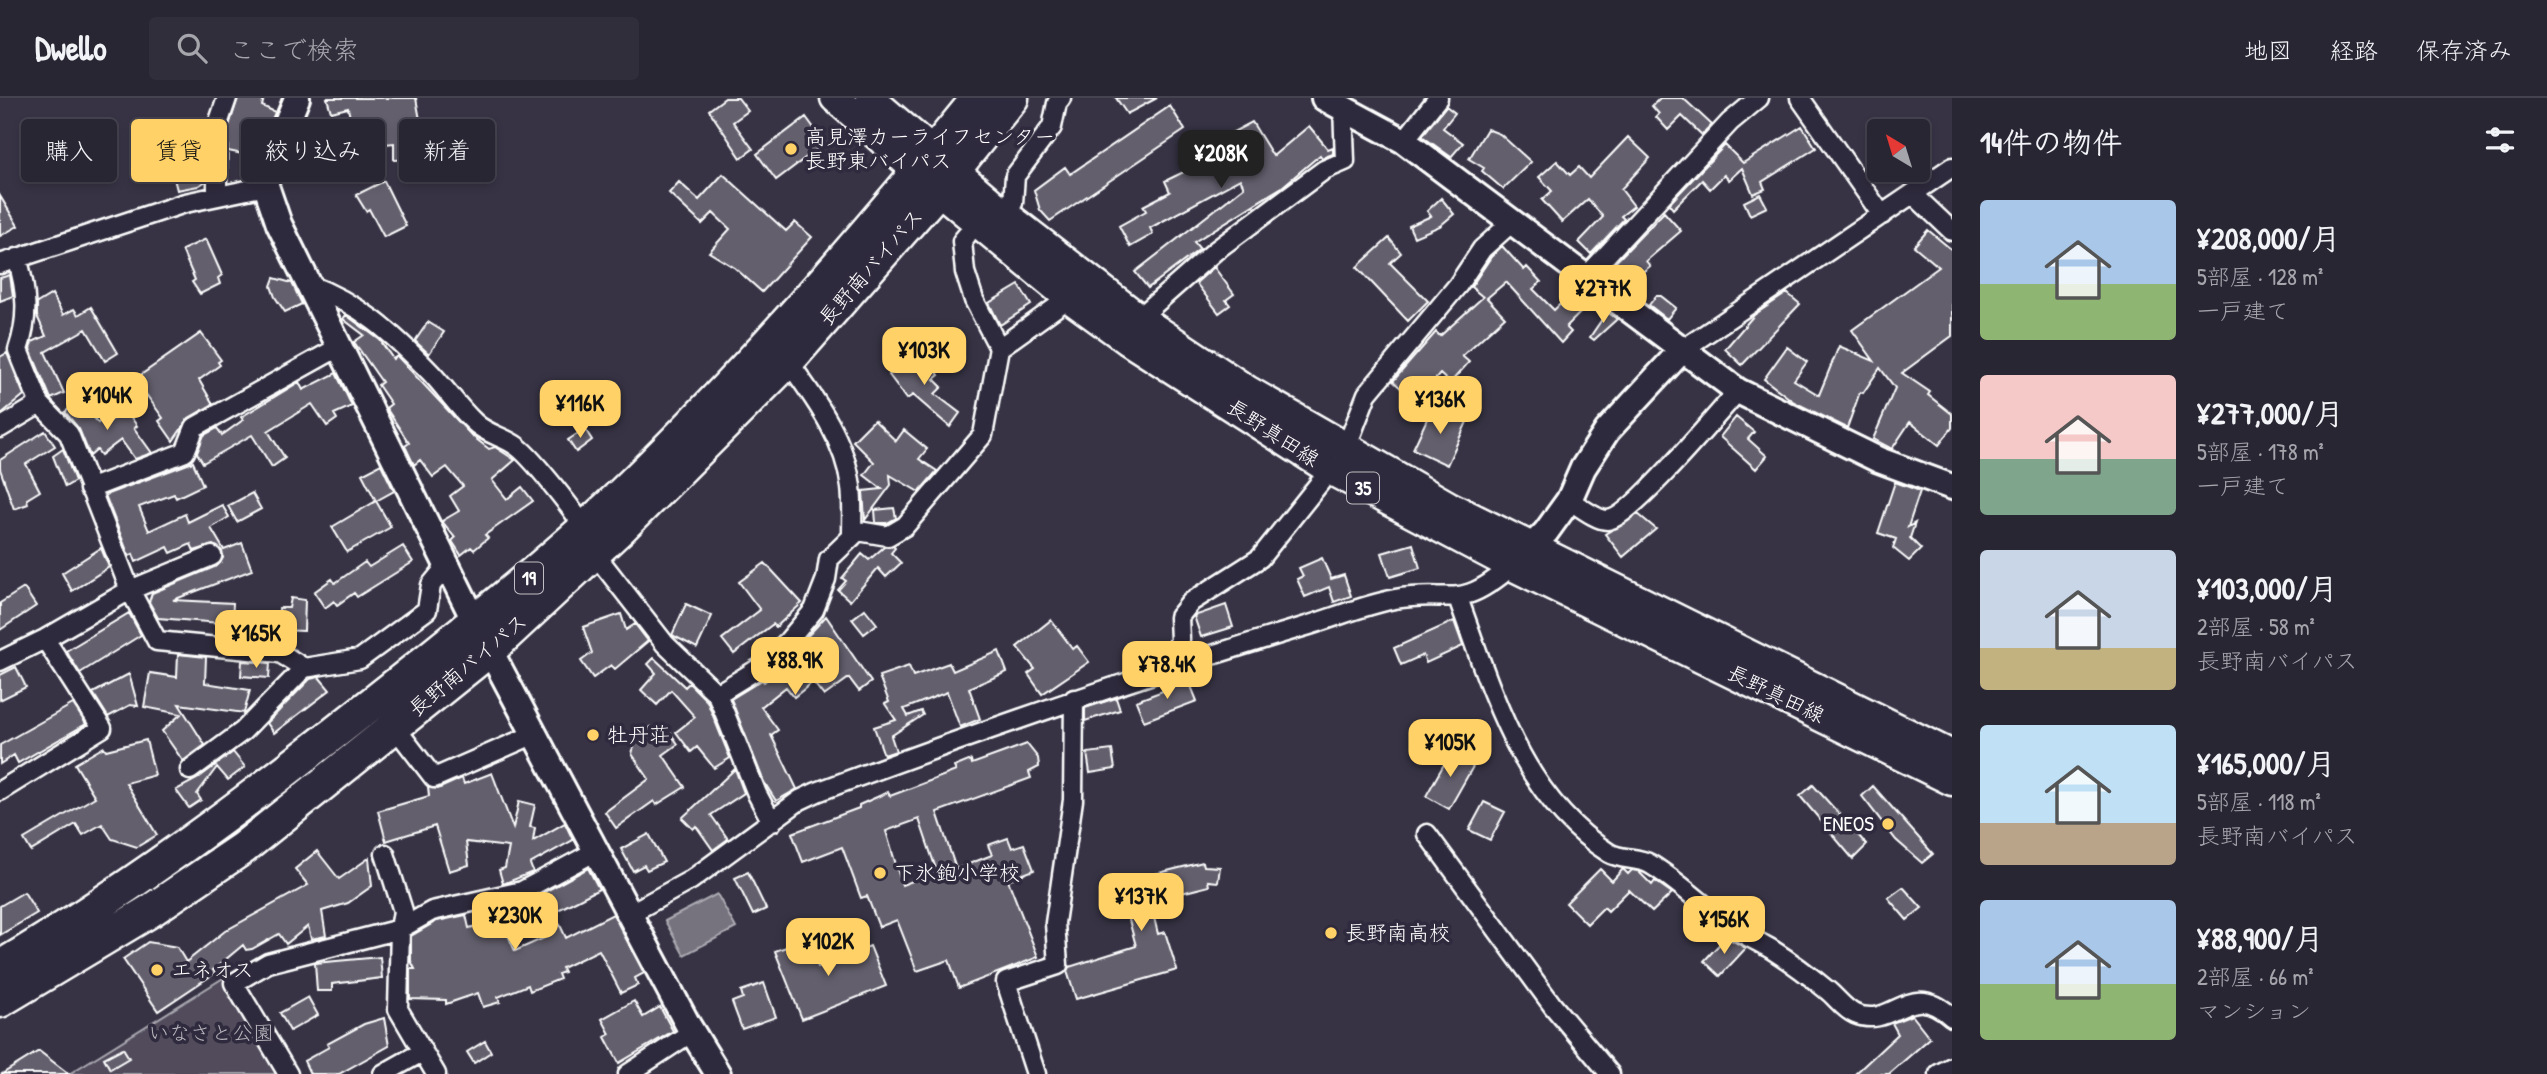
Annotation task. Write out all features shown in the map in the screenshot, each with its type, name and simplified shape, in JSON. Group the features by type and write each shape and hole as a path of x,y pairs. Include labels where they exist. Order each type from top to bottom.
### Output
{"highway":[{"name":"長野南バイパス","path":"0,967 45,941 231,813 540,568 589,540 788,361 936,171 978,98"},
{"name":"長野南バイパス","path":"0,1001 150,911 243,848 491,649 589,540 632,483 936,171 1012,98"}],"main road":[{"name":"長野真田線","path":"835,98 936,171 1005,214 1139,318 1247,390 1338,459 1449,506 1533,546 1952,755"},
{"name":"長野真田線","path":"881,100 936,171 1069,298 1127,340 1338,459 1512,566 1952,781"}],"street":[{"path":"217,196 217,127 228,98"},
{"path":"297,98 274,148 266,174 266,186 279,224 449,563 475,622 692,1032 718,1074"},
{"path":"1005,214 1013,203 1015,176 1052,127 1056,103 1061,98"},
{"path":"1404,141 1438,98"},
{"path":"1586,277 1730,122 1759,98"},
{"path":"1800,98 1882,215"},
{"path":"1334,102 1404,141 1738,391 1879,460 1952,487"},
{"path":"1139,318 1224,244 1324,170 1345,161 1341,113 1334,102"},
{"path":"629,914 691,880 800,800 817,792 1169,667 1395,599 1458,598 1485,588 1533,546 1569,500 1583,468 1607,431 1682,349 1952,167"},
{"path":"266,186 185,203 8,261 27,289 23,334 18,350 40,404 69,434 130,590 157,641 280,653 304,668"},
{"path":"1913,194 1952,231"},
{"path":"1169,667 1180,640 1179,617 1191,602 1260,558 1338,459 1367,394 1458,285 1482,249 1511,223"},
{"path":"717,694 761,667 814,610 826,579 829,559 858,531 888,536 905,526 983,435 999,348 974,300 965,272 962,241 967,235"},
{"path":"307,284 342,297 376,321 432,374 475,423 495,437 516,445 568,502 589,540 665,644 717,694 757,794 772,821"},
{"path":"999,348 1069,298"},
{"path":"89,489 185,452 195,427 339,347"},
{"path":"788,361 822,410 845,460 851,488 852,537"},
{"path":"1569,500 1604,520 1611,520 1634,504 1738,391"},
{"path":"0,428 40,404"},
{"path":"0,661 46,639 130,590 212,556"},
{"path":"190,770 243,731 304,668 360,659 426,610 431,585 449,563"},
{"path":"1458,598 1519,755 1553,804 1591,841 1613,855 1647,862 1733,927 1773,951 1825,988 1853,1013 1878,1017 1913,1001 1928,1002 1952,1017"},
{"path":"0,792 102,728 46,639"},
{"path":"1036,1074 1006,982 1058,965 1055,923 1073,800 1074,699"},
{"path":"394,726 434,778 535,734"},
{"path":"1427,834 1553,1006 1610,1074"},
{"path":"288,1074 234,983 268,963 400,929 432,911 522,891 596,851"},
{"path":"385,855 403,911 398,1009 436,1074"},
{"path":"628,1074 692,1032"},
{"path":"383,1074 422,1052"},
{"path":"1939,1074 1952,1067"}],"green space":[{"name":"いなさと公園","path":"225,977 282,1074 69,1074"}],"shaded area":[{"path":"717,894 736,928 684,955 665,921"}],"building":[{"path":"238,98 264,98 262,106 275,112 272,119 241,119 241,154 228,151 228,129"},
{"path":"327,98 416,98 420,119 399,119 399,160 394,160 394,143 385,144 385,119 350,119 348,108 331,112"},
{"path":"725,98 738,98 748,111 733,122 753,149 741,158 709,110"},
{"path":"1116,98 1157,98 1127,114"},
{"path":"1660,98 1683,98 1712,125 1702,135 1682,116 1668,130 1656,117 1659,114 1652,106"},
{"path":"1170,106 1185,130 1050,221 1040,210 1034,190 1065,167 1070,174"},
{"path":"1446,106 1455,113 1443,128 1463,143 1451,157 1422,136"},
{"name":"高見澤カーライフセンター 長野東バイパス","path":"806,117 825,143 776,180 757,154"},
{"path":"1252,122 1273,156 1309,126 1328,149 1333,147 1333,154 1322,158 1320,155 1282,187 1194,242 1200,249 1148,288 1135,272 1244,187 1240,179 1150,228 1153,234 1130,247 1119,226 1146,211 1143,206 1170,192 1165,181 1194,167 1188,156"},
{"path":"1802,126 1816,148 1762,182 1765,189 1753,194 1742,168 1729,180 1724,175 1710,189 1702,180 1673,209 1669,204 1725,145 1743,163"},
{"path":"1487,129 1500,134 1531,162 1503,189 1482,171 1484,168 1469,159"},
{"path":"1628,137 1650,158 1621,189 1634,206 1621,216 1624,219 1591,254 1579,242 1603,217 1588,199 1562,222 1542,200 1552,191 1539,177 1557,161 1570,175 1579,167 1589,178"},
{"path":"723,174 786,231 795,222 812,237 762,292 735,268 709,252 730,229 713,213 702,224 669,193 679,182 699,200"},
{"path":"175,182 204,182 198,186 177,190"},
{"path":"384,182 406,226 384,237 369,209 366,211 356,195"},
{"path":"1760,194 1767,207 1750,215 1744,202"},
{"path":"0,196 18,226 0,236"},
{"path":"1441,198 1454,214 1440,226 1414,237 1409,226 1431,216 1427,211"},
{"path":"1664,212 1681,231 1646,261 1650,266 1624,287 1605,273"},
{"path":"1928,230 1952,250 1952,336 1902,373 1930,392 1928,395 1952,414 1952,428 1939,445 1910,422 1892,449 1873,439 1895,388 1880,368 1863,393 1860,392 1847,428 1794,402 1764,379 1787,347 1807,362 1794,380 1819,395 1839,346 1874,361 1852,330 1939,267 1914,246"},
{"path":"1389,238 1401,253 1390,263 1428,301 1408,321 1357,267"},
{"path":"206,239 222,275 218,278 220,284 200,294 192,282 195,280 182,250"},
{"path":"1502,246 1524,270 1527,267 1541,282 1533,289 1554,310 1575,290 1589,304 1566,327 1571,332 1561,343 1506,282 1487,298 1505,317 1462,356 1469,362 1450,383 1440,374 1416,402 1393,381 1436,332 1440,336 1483,297 1471,287 1491,257"},
{"path":"1214,267 1234,294 1226,300 1230,305 1219,313 1196,283"},
{"path":"10,275 13,296 0,301 0,278"},
{"path":"274,278 292,283 302,304 285,312 271,286"},
{"path":"1019,285 1031,305 1000,325 989,303"},
{"path":"1787,293 1800,304 1742,365 1725,349 1754,315"},
{"path":"52,294 63,315 74,309 78,315 91,307 118,353 105,361 86,329 45,352 64,393 51,399 30,349 32,342 46,336 37,316 37,303"},
{"path":"1656,296 1661,296 1676,308 1667,319 1649,305"},
{"path":"1607,312 1617,319 1594,340 1590,337"},
{"path":"346,315 380,340 393,359 397,356 471,435 489,449 495,447 515,460 492,480 507,499 522,487 533,501 485,535 488,538 474,550 471,547 461,555 452,541 455,538 442,521 459,511 450,496 463,486 447,467 433,477 420,460 414,465 405,446 409,443 386,408 391,404 378,385 382,382 354,342 364,335 343,319"},
{"path":"428,322 444,332 429,354 415,341"},
{"path":"201,333 221,360 218,362 220,365 199,380 213,404 189,418 173,441 159,421 163,418 135,379"},
{"path":"921,351 939,375 934,379 942,387 935,394 960,413 950,427 913,395 907,399 889,375"},
{"path":"7,353 24,395 0,415 0,357"},
{"path":"336,373 352,406 334,414 337,419 327,426 312,404 268,431 285,458 272,467 252,435 203,463 197,453 204,435 217,428 222,435 243,420 241,417 299,382 303,390"},
{"path":"81,400 98,423 101,420 104,425 126,410 137,426 134,428 152,453 135,459 121,440 101,455 97,450 90,456 79,429 65,412"},
{"path":"1433,406 1467,422 1447,465 1413,449"},
{"path":"1736,417 1754,432 1748,439 1767,456 1756,469 1720,437"},
{"path":"874,420 896,441 904,430 927,449 919,459 937,471 919,492 890,475 891,485 865,520 863,491 882,489 864,475 874,462 853,441"},
{"path":"585,429 592,440 576,452 568,440"},
{"path":"45,431 55,446 26,464 40,491 27,499 28,504 14,509 0,469 0,460"},
{"path":"63,449 75,481 65,487 53,456"},
{"path":"193,462 203,485 176,498 174,494 139,507 149,531 185,514 188,522 222,505 229,517 211,528 224,550 242,543 252,570 173,600 233,603 232,624 158,618 149,602 152,593 217,566 223,558 222,551 213,545 194,551 191,544 171,553 168,547 136,562 133,554 129,556 105,495"},
{"path":"381,464 394,491 376,501 362,474"},
{"path":"1895,482 1920,491 1908,527 1915,523 1910,538 1921,549 1909,561 1893,548 1896,539 1878,533"},
{"path":"252,493 261,509 237,522 228,506"},
{"path":"376,501 391,527 347,552 332,527"},
{"path":"894,508 896,518 887,523 876,523 875,510"},
{"path":"1638,514 1656,529 1623,557 1605,534"},
{"path":"1413,544 1420,568 1390,577 1382,553"},
{"path":"403,546 413,562 357,597 354,593 337,605 334,601 325,608 314,592 332,579 335,583 365,562 369,567"},
{"path":"884,547 895,548 891,553 901,563 886,577 878,568 850,601 838,590 846,581 842,578 862,554 869,560"},
{"path":"101,548 109,567 72,591 62,573"},
{"path":"1322,558 1331,579 1344,575 1351,596 1334,602 1329,587 1305,597 1297,579 1303,576 1299,568"},
{"path":"765,563 802,603 776,627 773,624 734,654 722,639 760,610 739,582"},
{"path":"24,588 36,606 0,630 0,603"},
{"path":"291,598 305,600 304,631 278,630 279,608 289,608"},
{"path":"686,604 712,616 697,648 672,635"},
{"path":"1226,605 1233,627 1201,637 1194,616"},
{"path":"865,609 877,624 864,634 852,619"},
{"path":"129,613 141,635 80,673 66,651"},
{"path":"621,614 626,630 635,624 648,641 615,669 611,665 593,678 581,661 592,653 583,627"},
{"path":"826,616 871,682 859,691 849,678 824,696 813,682 794,697 786,687 761,707 778,730 771,735 797,789 776,801 764,782 731,699 762,680 764,682 798,655 794,651"},
{"path":"1051,620 1073,649 1077,646 1089,662 1042,694 1028,674 1035,669 1017,647"},
{"path":"1454,621 1463,646 1426,663 1423,655 1401,665 1394,648"},
{"path":"999,651 1007,672 969,688 980,719 960,727 947,692 904,709 908,716 921,711 923,715 891,736 896,751 884,755 874,727 896,720 885,704 889,702 879,676 909,666 913,676 949,663 953,671"},
{"path":"178,654 206,657 205,683 250,690 244,713 179,704 205,745 183,761 162,731 181,714 144,707 150,673 177,677"},
{"path":"654,658 685,687 689,683 707,701 730,758 714,768 697,747 691,752 676,732 695,717 671,690 657,705 641,690 656,673 648,664"},
{"path":"242,661 270,663 269,678 241,676"},
{"path":"16,667 26,687 0,700 0,675"},
{"path":"129,674 138,706 130,705 108,717 93,693"},
{"path":"319,677 330,690 274,733 267,723 310,679"},
{"path":"1189,681 1197,701 1144,721 1136,701"},
{"path":"1116,698 1120,710 1085,721 1085,708"},
{"path":"73,704 86,724 18,763 14,755 0,764 0,745"},
{"path":"650,727 661,742 671,734 678,744 663,755 685,787 656,805 654,801 616,828 605,812 649,779 632,754 636,738"},
{"path":"146,740 155,775 126,783 157,835 137,847 112,839 102,824 83,835 76,824 31,851 24,839 95,797 75,764 104,747 106,750"},
{"path":"1027,744 1038,758 1039,767 1029,772 1031,778 937,812 956,869 992,855 988,845 1008,838 1012,848 1024,844 1034,870 1008,880 1038,957 959,988 949,960 917,971 897,920 879,927 867,896 861,898 842,847 803,862 792,833 859,808 859,805 888,792 890,796 956,771 954,767 971,760 972,764","holes":["919,819 937,872 902,885 886,831"]},
{"path":"1112,750 1115,769 1090,773 1087,753"},
{"path":"1452,750 1475,763 1449,809 1426,796"},
{"path":"233,752 245,767 228,780 217,767 197,794 201,800 189,808 176,790 197,779"},
{"path":"735,769 744,793 711,815 728,839 713,850 696,826 693,829 682,818"},
{"path":"492,773 513,828 519,801 535,805 530,827 535,828 533,841 565,823 573,840 530,864 533,872 503,884 499,870 505,868 509,847 466,842 469,865 449,871 435,826 386,841 378,811 429,796 428,787 438,789 462,778 464,784"},
{"path":"1813,785 1867,845 1853,859 1800,796"},
{"path":"1873,786 1933,854 1922,863 1896,840 1862,796"},
{"path":"1484,802 1505,812 1490,840 1469,830"},
{"path":"649,834 664,862 647,870 644,865 633,871 621,849"},
{"path":"317,851 339,879 369,858 372,886 348,903 322,911 326,936 311,939 308,926 286,944 279,934 252,949 246,950 243,945 213,970 215,973 158,1011 123,959 148,942 177,947 186,962 225,931 308,885 295,869"},
{"path":"1203,862 1204,866 1220,867 1218,882 1208,881 1209,886 1150,901 1158,934 1165,932 1177,970 1076,999 1067,971 1069,967 1136,946 1119,883"},
{"path":"588,868 599,889 554,912 566,938 613,914 644,973 635,978 638,985 621,993 599,950 562,968 564,972 558,974 560,979 530,991 528,985 498,997 500,1002 483,1007 478,993 446,1004 446,1000 410,999 410,969 415,969 411,961 411,936 437,921 466,915 469,928 494,922 496,929 504,926 515,951 544,938 526,902"},
{"path":"1600,869 1612,881 1623,869 1628,874 1632,870 1638,871 1652,885 1655,881 1672,893 1652,912 1629,890 1608,911 1604,907 1587,924 1566,903"},
{"path":"748,872 766,909 753,915 735,878"},
{"path":"1903,887 1922,908 1907,920 1888,898"},
{"path":"24,892 37,913 0,935 0,906"},
{"path":"1726,937 1746,948 1720,976 1704,961"},
{"path":"797,943 799,949 809,945 818,967 870,946 886,986 802,1019 775,951"},
{"path":"380,957 382,978 332,984 332,991 317,991 315,963"},
{"path":"764,983 776,1017 742,1029 732,1002 743,998 741,991"},
{"path":"308,997 318,1015 290,1031 280,1013"},
{"path":"634,1001 643,1017 660,1007 673,1031 619,1063 605,1037 610,1034 602,1019"},
{"path":"1912,1015 1930,1038 1889,1074 1855,1074 1898,1034 1892,1023"},
{"path":"384,1018 389,1046 339,1074 310,1074 304,1061 329,1047 327,1044 364,1024"},
{"path":"485,1041 491,1052 474,1063 467,1052"},
{"path":"123,1048 129,1058 110,1069 104,1058"},
{"path":"39,1051 69,1074 2,1074"}],"place":[{"name":"高見澤カーライフセンター 長野東バイパス","path":"791,149"},
{"name":"牡丹荘","path":"593,735"},
{"name":"ENEOS","path":"1888,824"},
{"name":"下氷鉋小学校","path":"880,873"},
{"name":"長野南高校","path":"1331,933"},
{"name":"エネオス","path":"157,970"}]}
